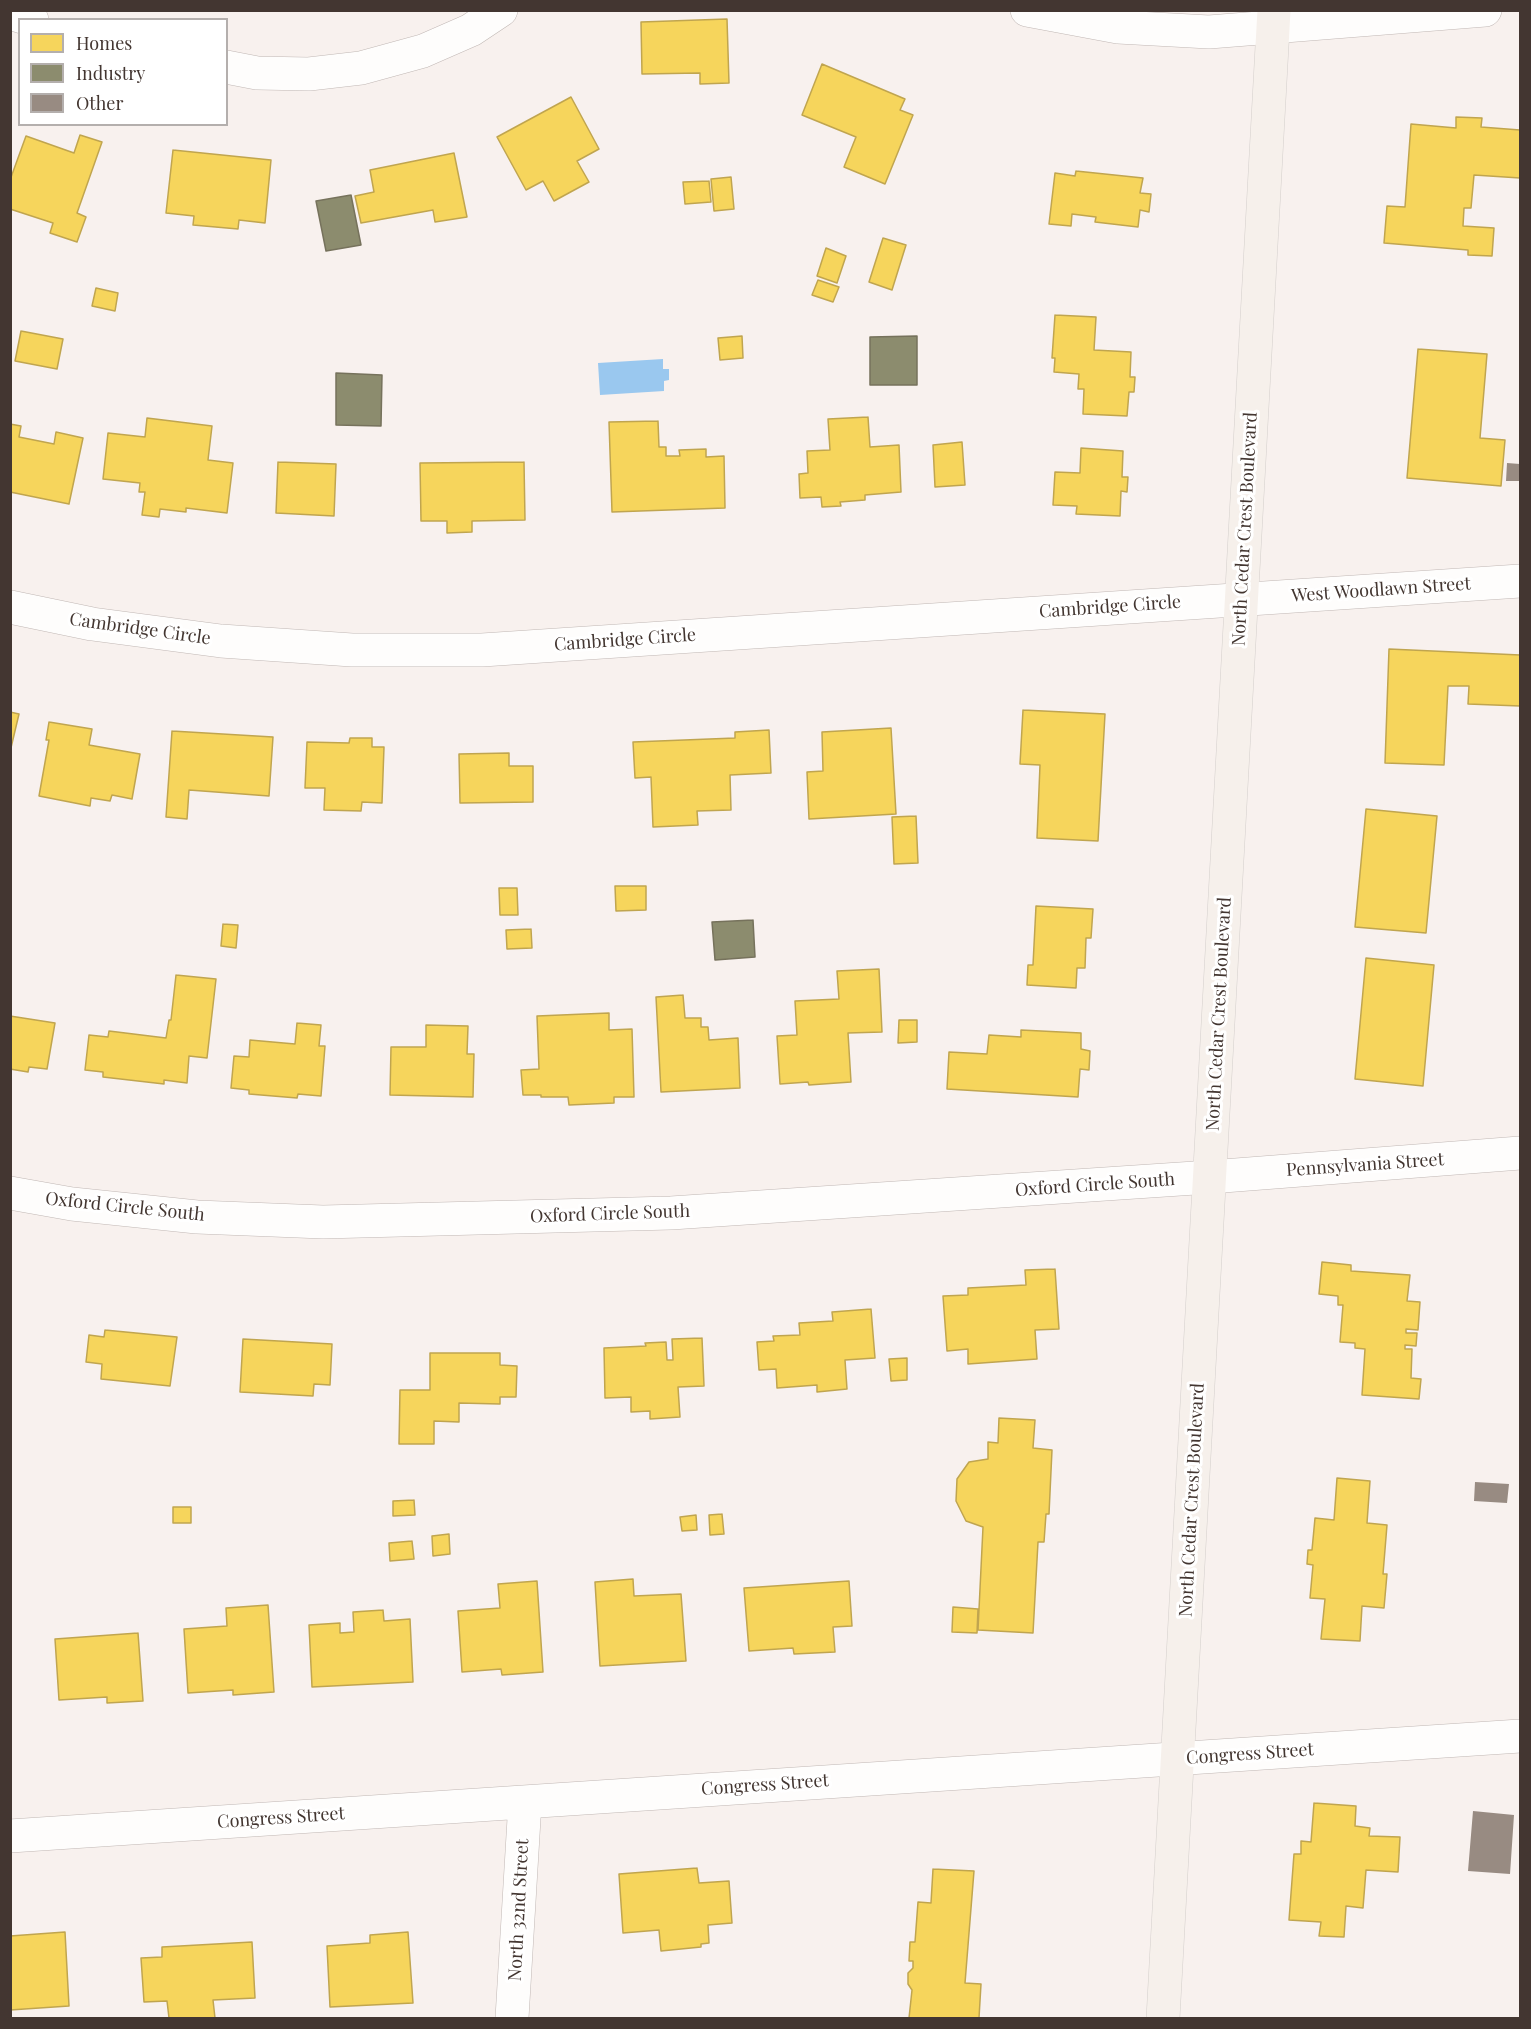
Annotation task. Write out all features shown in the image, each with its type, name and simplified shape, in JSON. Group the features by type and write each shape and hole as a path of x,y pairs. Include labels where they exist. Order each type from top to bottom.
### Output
{"main road":[{"name":"North Cedar Crest Boulevard","path":"1164,2019 1273,18"}],"street":[{"path":"228,67 257,73 309,74 361,68 423,51 471,30 501,10"},
{"path":"1027,10 1118,27 1209,32 1273,18 1485,10"},
{"path":"10,13 26,18"},
{"name":"West Woodlawn Street","path":"1241,598 1521,581"},
{"name":"Cambridge Circle","path":"10,607 92,624 221,641 352,650 482,650 1241,598"},
{"name":"Pennsylvania Street","path":"1210,1177 1521,1153"},
{"name":"Oxford Circle South","path":"10,1193 72,1204 196,1217 323,1222 671,1213 1210,1177"},
{"name":"Congress Street","path":"10,1836 1521,1736"},
{"name":"North 32nd Street","path":"512,2019 525,1802"}],"water":[{"path":"663,359 663,369 669,369 669,380 664,381 664,391 600,395 598,363"}],"building: Homes":[{"path":"727,19 729,83 700,84 700,73 642,74 641,22"},
{"path":"822,64 905,99 900,110 913,115 885,184 844,167 856,137 802,115"},
{"path":"571,97 599,149 577,161 589,182 554,201 543,181 526,190 497,137"},
{"path":"1456,117 1482,118 1481,127 1520,130 1520,178 1474,175 1471,208 1464,208 1463,226 1494,228 1492,256 1468,255 1468,250 1384,243 1387,206 1405,207 1411,124 1456,128"},
{"path":"80,135 102,142 77,213 86,217 77,242 50,233 53,223 10,209 10,180 26,136 74,153"},
{"path":"173,150 271,160 265,223 239,220 238,229 193,225 194,216 166,213"},
{"path":"454,153 467,217 435,222 433,210 361,223 355,196 374,192 370,170"},
{"path":"1076,171 1143,178 1140,193 1151,194 1149,212 1140,210 1138,227 1095,222 1096,217 1072,214 1071,226 1049,224 1055,173 1075,176"},
{"path":"731,177 734,209 714,211 711,179"},
{"path":"709,181 711,202 685,204 683,182"},
{"path":"883,238 906,245 892,290 869,282"},
{"path":"826,248 846,256 837,283 817,276"},
{"path":"818,280 839,287 833,302 812,295"},
{"path":"96,288 118,293 115,311 92,306"},
{"path":"1055,315 1096,317 1094,350 1131,352 1130,377 1135,377 1134,392 1129,392 1127,416 1083,414 1084,389 1078,389 1079,374 1054,372 1055,358 1052,358"},
{"path":"21,331 63,339 57,369 15,361"},
{"path":"742,336 743,358 720,360 718,338"},
{"path":"1418,349 1487,354 1480,438 1505,440 1501,486 1407,478"},
{"path":"868,417 870,447 899,445 901,492 865,495 865,500 840,502 841,506 822,507 821,497 800,498 799,474 808,473 807,451 830,450 828,419"},
{"path":"147,418 212,426 208,460 233,463 227,513 186,508 186,512 160,509 159,517 142,515 145,492 139,492 140,483 103,479 108,433 145,437"},
{"path":"658,421 659,447 666,447 666,456 680,456 679,450 706,449 706,457 724,456 725,508 612,512 609,422"},
{"path":"10,424 21,426 19,437 54,444 56,432 83,438 69,504 10,492"},
{"path":"962,442 965,485 935,487 933,445"},
{"path":"1081,448 1123,451 1122,477 1128,477 1127,492 1121,491 1120,516 1076,514 1077,506 1053,505 1055,472 1080,473"},
{"path":"278,462 336,464 334,516 276,513"},
{"path":"524,462 525,520 472,521 472,532 447,533 447,521 421,521 420,463"},
{"path":"1389,649 1520,655 1520,706 1468,704 1469,686 1448,686 1444,765 1385,763"},
{"path":"1023,710 1105,714 1098,841 1037,838 1040,765 1020,764"},
{"path":"10,712 19,714 10,752"},
{"path":"49,722 92,729 89,745 140,754 132,799 112,795 110,801 91,798 90,806 39,796 49,740 46,740"},
{"path":"891,728 896,814 809,819 807,772 823,771 822,732"},
{"path":"769,730 771,773 730,775 731,810 697,811 698,825 653,827 651,777 635,778 633,742 735,738 735,732"},
{"path":"172,731 273,737 269,796 189,790 187,819 166,817"},
{"path":"350,738 372,738 372,747 384,747 382,803 362,802 361,811 324,810 325,788 305,788 307,742 349,743"},
{"path":"509,753 509,766 533,766 533,802 460,803 459,754"},
{"path":"1366,809 1437,816 1426,933 1355,927"},
{"path":"916,816 918,863 894,864 892,817"},
{"path":"615,886 646,886 646,910 616,911"},
{"path":"499,888 517,888 518,915 500,915"},
{"path":"1036,906 1093,909 1091,938 1086,938 1085,968 1077,968 1076,988 1027,985 1028,965 1033,965"},
{"path":"223,924 238,925 236,948 221,946"},
{"path":"531,929 532,948 507,949 506,930"},
{"path":"1366,958 1434,965 1423,1086 1355,1079"},
{"path":"879,969 882,1032 848,1033 851,1082 809,1085 808,1082 780,1084 777,1036 797,1035 795,1001 839,999 837,971"},
{"path":"176,975 216,979 207,1058 189,1056 187,1083 164,1080 164,1084 103,1077 103,1072 85,1070 89,1035 108,1037 109,1031 166,1038 169,1020 171,1020"},
{"path":"683,995 685,1018 701,1018 701,1027 708,1027 709,1040 738,1038 740,1088 661,1092 656,997"},
{"path":"609,1013 609,1030 632,1029 634,1097 614,1097 614,1103 569,1105 568,1097 523,1095 521,1070 539,1069 537,1016"},
{"path":"10,1016 55,1023 47,1069 29,1067 28,1072 10,1069"},
{"path":"899,1020 917,1020 917,1042 898,1043"},
{"path":"297,1023 321,1025 319,1046 325,1046 321,1096 298,1094 297,1098 249,1094 249,1090 231,1088 234,1056 249,1057 250,1040 295,1044"},
{"path":"426,1025 468,1026 467,1054 474,1054 473,1097 390,1095 391,1047 426,1047"},
{"path":"1021,1030 1081,1033 1081,1049 1090,1051 1089,1070 1080,1069 1078,1097 947,1089 949,1052 987,1054 989,1035 1021,1037"},
{"path":"1322,1262 1351,1265 1351,1271 1410,1275 1407,1301 1420,1302 1418,1330 1406,1329 1406,1333 1417,1333 1416,1346 1405,1345 1405,1349 1412,1349 1411,1378 1421,1379 1419,1399 1362,1395 1365,1349 1355,1348 1355,1343 1340,1342 1343,1305 1338,1305 1338,1296 1319,1294"},
{"path":"1055,1269 1059,1329 1035,1330 1037,1359 968,1364 968,1349 947,1351 943,1296 968,1295 968,1288 1026,1285 1025,1270"},
{"path":"871,1309 875,1358 845,1360 847,1389 817,1392 817,1385 777,1388 776,1369 759,1370 757,1342 774,1341 773,1336 800,1335 799,1323 833,1321 832,1312"},
{"path":"105,1330 177,1337 170,1386 101,1379 102,1364 86,1362 89,1335 104,1337"},
{"path":"702,1338 704,1386 678,1387 680,1417 650,1419 650,1411 631,1412 631,1397 605,1398 604,1348 646,1346 645,1343 666,1342 667,1360 673,1360 672,1339"},
{"path":"243,1339 332,1344 330,1385 314,1384 313,1396 240,1392"},
{"path":"430,1353 500,1353 500,1365 517,1366 516,1397 500,1397 500,1404 459,1403 459,1422 434,1421 434,1444 399,1444 400,1390 430,1390"},
{"path":"907,1358 907,1380 891,1381 889,1359"},
{"path":"999,1418 1035,1420 1033,1448 1052,1450 1049,1514 1046,1514 1044,1542 1038,1542 1033,1633 978,1630 983,1527 966,1521 956,1501 957,1479 969,1462 988,1459 988,1442 998,1443"},
{"path":"1337,1478 1370,1481 1367,1523 1387,1525 1383,1574 1387,1574 1384,1608 1362,1606 1360,1641 1321,1639 1325,1599 1310,1598 1313,1565 1307,1564 1308,1550 1312,1550 1315,1518 1334,1520"},
{"path":"414,1500 415,1515 393,1516 393,1501"},
{"path":"173,1507 191,1507 191,1523 173,1523"},
{"path":"722,1514 724,1534 710,1535 709,1515"},
{"path":"696,1515 697,1530 682,1531 680,1517"},
{"path":"449,1534 450,1554 433,1556 432,1536"},
{"path":"412,1541 414,1559 390,1561 389,1543"},
{"path":"633,1579 634,1596 681,1594 686,1661 600,1666 595,1582"},
{"path":"537,1581 543,1672 502,1675 501,1669 462,1672 458,1611 500,1608 498,1584"},
{"path":"849,1581 852,1626 833,1627 835,1652 794,1654 793,1648 749,1651 744,1588"},
{"path":"268,1605 274,1692 233,1695 233,1690 188,1693 184,1629 227,1626 226,1608"},
{"path":"953,1607 978,1609 977,1633 952,1632"},
{"path":"383,1610 384,1621 410,1619 413,1682 312,1687 309,1625 340,1623 340,1633 354,1632 353,1612"},
{"path":"138,1633 143,1701 107,1703 107,1697 59,1700 55,1639"},
{"path":"1314,1803 1356,1806 1355,1826 1370,1828 1369,1836 1400,1837 1398,1872 1366,1870 1363,1908 1346,1906 1344,1937 1319,1936 1321,1922 1289,1920 1294,1854 1301,1854 1301,1841 1311,1842"},
{"path":"697,1868 699,1883 729,1881 732,1923 708,1925 709,1943 701,1944 701,1947 661,1951 659,1930 623,1933 619,1874"},
{"path":"933,1869 974,1871 965,1983 981,1984 979,2018 909,2018 912,1990 908,1984 908,1973 913,1968 913,1961 909,1961 910,1942 915,1942 918,1902 931,1903"},
{"path":"65,1932 69,2006 10,2010 10,1936"},
{"path":"408,1932 413,2003 330,2007 327,1946 370,1943 370,1935"},
{"path":"252,1942 255,1998 213,2000 215,2018 169,2018 167,2001 144,2002 141,1958 162,1957 162,1947"}],"building: Industry":[{"path":"351,195 361,245 326,251 316,201"},
{"path":"917,336 917,385 870,385 870,337"},
{"path":"336,373 382,375 381,426 336,425"},
{"path":"753,920 755,957 715,960 712,922"}],"building: Other":[{"path":"1507,463 1520,464 1520,481 1506,481"},
{"path":"1475,1482 1509,1484 1507,1503 1474,1501"},
{"path":"1473,1811 1514,1815 1510,1874 1468,1871"}]}
